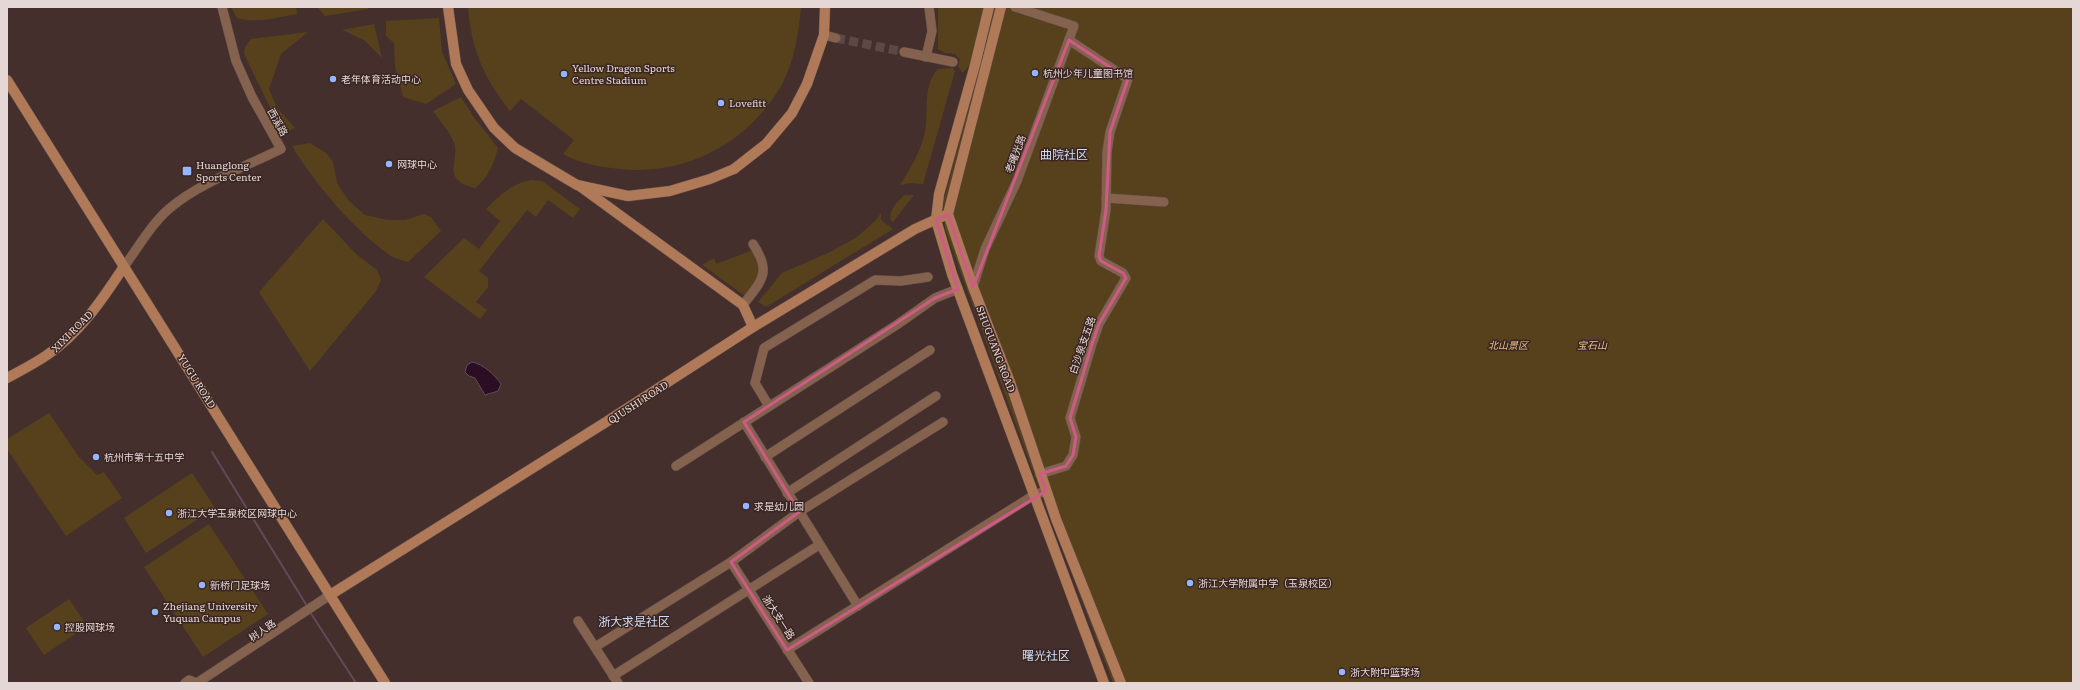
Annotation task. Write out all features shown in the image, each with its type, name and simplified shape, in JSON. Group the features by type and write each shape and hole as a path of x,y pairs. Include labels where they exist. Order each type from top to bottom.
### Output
{"main road":[{"path":"448,7 456,64 468,90 494,128 515,148 577,185 743,305 753,327"},
{"path":"577,185 628,196 670,191 710,179 734,169 766,144 792,113 807,84 824,35 826,7"},
{"name":"SHUGUANG ROAD","path":"989,7 975,65 939,194 936,220 958,289 1104,683"},
{"path":"948,214 1001,7"},
{"name":"YUGU ROAD","path":"7,80 385,683"},
{"name":"SHUGUANG ROAD","path":"948,214 973,287 1010,382 1046,491 1121,683"},
{"name":"QIUSHI ROAD","path":"330,595 600,426 753,327 915,229 948,214"},
{"name":"XIXI ROAD","path":"7,378 48,354 75,330 108,291 124,268"}],"street":[{"name":"西溪路","path":"124,268 148,232 169,209 204,186 281,149 252,97 236,61 222,7"},
{"path":"926,57 932,31 929,7"},
{"name":"老曙光路","path":"973,287 986,249 1017,181 1074,26 1015,7"},
{"path":"824,35 836,38"},
{"path":"1069,40 1128,79 1110,132 1107,152 1106,198 1164,202"},
{"path":"904,52 953,62"},
{"name":"白沙泉支五路","path":"1040,474 1066,466 1073,455 1076,437 1070,418 1086,364 1099,324 1126,278 1123,273 1101,261 1099,256 1106,198"},
{"path":"743,305 762,281 764,267 763,260 753,244"},
{"path":"769,406 755,383 764,348 875,280 901,281 928,277"},
{"path":"676,466 898,324 935,298 958,289"},
{"path":"765,457 930,350"},
{"path":"787,493 936,396"},
{"path":"744,422 858,606"},
{"path":"595,648 731,562 799,512 943,422"},
{"path":"788,650 1034,495 1046,491"},
{"path":"578,621 615,679 819,545"},
{"name":"浙大支一路","path":"731,562 809,683"},
{"path":"294,619 330,595"},
{"name":"树人路","path":"196,683 294,619"},
{"name":"树人路","path":"204,683 294,619"},
{"path":"185,683 189,680 196,683"}],"highlighted area":[{"path":"1069,40 1128,79 1110,132 1106,210 1099,256 1101,261 1123,273 1126,278 1099,324 1092,344 1070,418 1076,437 1073,455 1066,466 1040,474 1046,491 787,650 731,562 799,512 744,422 935,298 958,289 936,220 948,214 973,287"}],"green space":[{"path":"231,7 296,7 297,14 260,20 244,20 237,18"},
{"path":"317,7 368,7 368,9 325,16"},
{"path":"468,7 801,7 793,58 786,77 767,106 751,124 733,139 713,152 691,161 669,167 645,170 598,166 584,163 563,154 574,140 521,99 510,111 493,87 480,62 472,36"},
{"path":"938,7 984,7 973,62 962,73 958,66 960,60 955,54 945,53 938,49"},
{"name":"北山景区","path":"994,7 2073,7 2073,683 1113,683 1039,488 945,229 943,210 944,199 983,55"},
{"path":"439,18 442,52 456,84 426,104 403,97 395,66 394,43 386,36 386,21"},
{"path":"374,24 382,58 364,40 342,30"},
{"path":"308,32 281,54 269,89 277,108 295,128 283,134 244,54 245,47 251,39"},
{"path":"953,68 955,71 923,184 910,183 900,185 915,160 921,146 925,132 928,91 933,76 938,69"},
{"path":"461,97 473,116 498,148 490,170 484,180 475,188 464,184 458,180 455,175 455,150 453,139 433,111"},
{"path":"310,143 326,153 333,162 337,183 348,200 365,215 388,220 405,220 424,214 431,217 441,231 408,262 391,256 363,233 336,206 301,161 292,146"},
{"path":"531,180 542,181 580,209 573,218 548,200 536,217 527,210 479,271 488,278 488,287 476,302 487,310 480,319 424,277 464,238 479,249 500,221 486,209 512,187"},
{"path":"905,195 914,195 893,222 890,219 893,208"},
{"path":"881,213 881,220 893,229 766,307 758,302 782,273 830,252 857,237 875,221"},
{"path":"323,219 357,255 377,270 381,280 376,291 310,371 259,292"},
{"path":"753,250 760,269 754,284 745,296 702,265 714,258 716,264"},
{"path":"49,413 79,457 97,475 104,472 122,498 66,536 7,449 7,439"},
{"name":"浙江大学玉泉校区网球中心","path":"192,473 215,508 146,553 124,518"},
{"name":"新桥门足球场","path":"209,524 268,614 203,657 144,567"},
{"name":"控股网球场","path":"69,599 87,626 44,655 26,628"}],"shaded area":[{"path":"472,362 484,367 495,377 501,384 498,391 485,395 475,378 469,376 465,372 467,365"}],"waterway":[{"path":"212,452 307,606"},
{"path":"310,612 356,683"}],"tunnel":[{"path":"836,38 904,52"}],"place":[{"name":"杭州少年儿童图书馆","path":"1035,73"},
{"name":"Yellow Dragon Sports Centre Stadium","path":"564,74"},
{"name":"老年体育活动中心","path":"333,79"},
{"name":"Lovefitt","path":"721,103"},
{"name":"网球中心","path":"389,164"},
{"name":"Huanglong Sports Center","path":"187,171"},
{"name":"杭州市第十五中学","path":"96,457"},
{"name":"求是幼儿园","path":"746,506"},
{"name":"浙江大学玉泉校区网球中心","path":"169,513"},
{"name":"浙江大学附属中学（玉泉校区）","path":"1190,583"},
{"name":"新桥门足球场","path":"202,585"},
{"name":"Zhejiang University Yuquan Campus","path":"155,612"},
{"name":"控股网球场","path":"57,627"},
{"name":"浙大附中篮球场","path":"1342,672"}],"district":[{"name":"曲院社区","path":"1064,155"},
{"name":"浙大求是社区","path":"634,622"},
{"name":"曙光社区","path":"1046,656"}],"park label":[{"name":"宝石山","path":"1592,345"}]}
